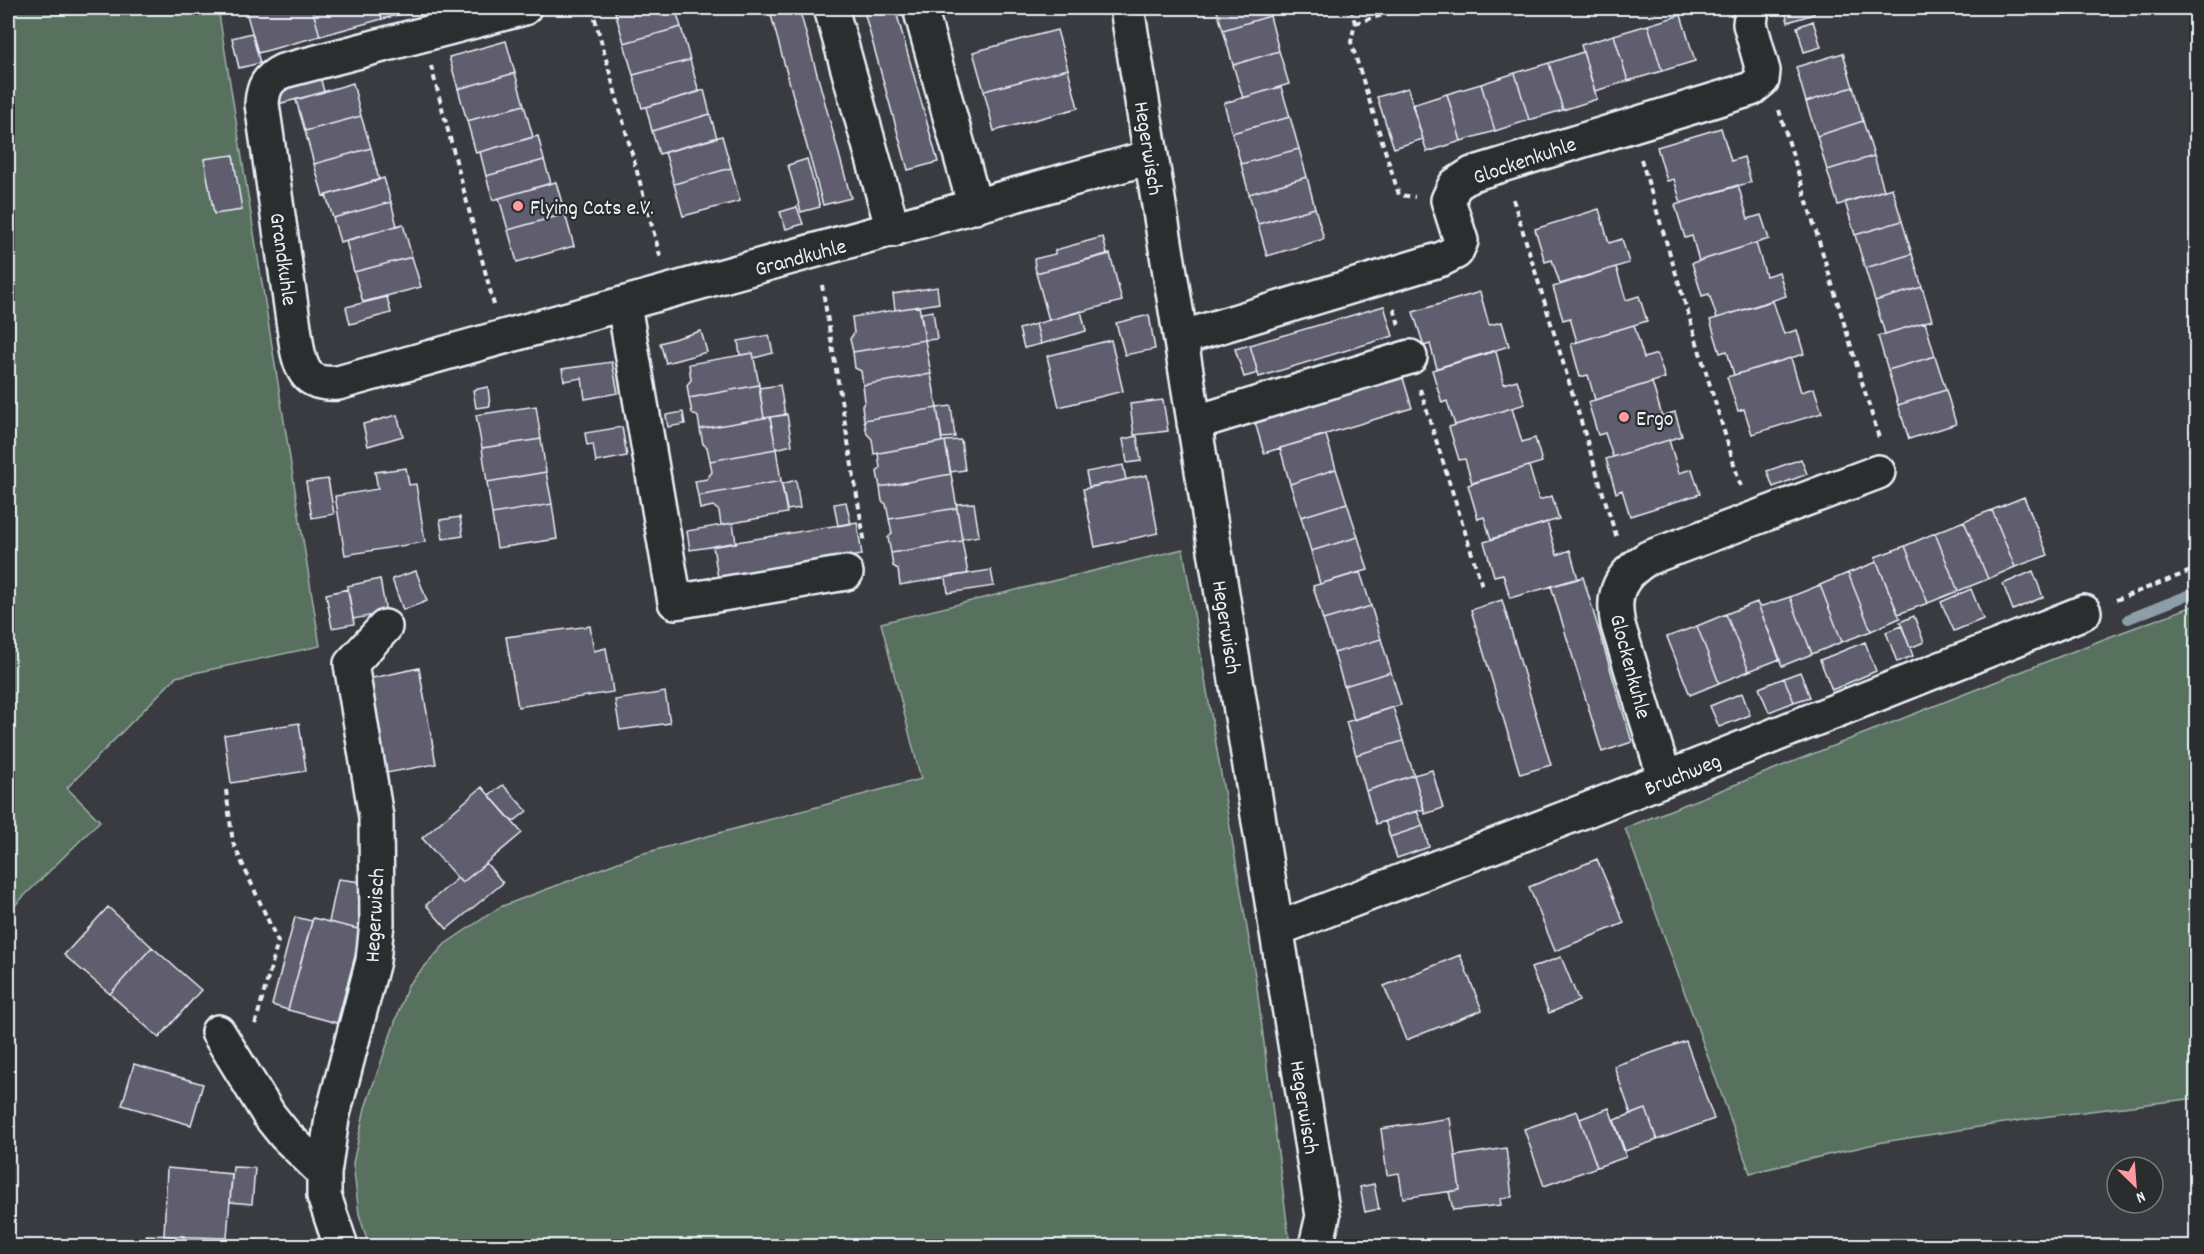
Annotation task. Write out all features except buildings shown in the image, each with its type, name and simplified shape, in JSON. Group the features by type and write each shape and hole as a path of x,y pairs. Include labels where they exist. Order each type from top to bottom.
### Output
{"street":[{"name":"Grandkuhle","path":"525,8 283,71 274,75 266,84 262,104 297,348 305,373 314,381 332,384 624,305 1151,157"},
{"path":"831,8 893,230"},
{"path":"920,8 975,207"},
{"name":"Hegerwisch","path":"1127,8 1323,1216 1316,1246"},
{"path":"1752,8 1750,24 1763,70 1762,80"},
{"name":"Glockenkuhle","path":"1181,338 1442,259 1456,252 1461,241 1448,200 1455,185 1473,174 1630,124 1751,89 1762,80"},
{"path":"624,305 675,602 846,573"},
{"path":"1194,423 1410,357"},
{"name":"Glockenkuhle","path":"1665,780 1615,610 1615,596 1628,574 1648,558 1878,472"},
{"name":"Bruchweg","path":"1277,928 1665,780 2084,612"},
{"name":"Hegerwisch","path":"341,1246 324,1196 324,1173 332,1118 373,961 377,923 376,817 351,664 385,627"},
{"path":"218,1032 269,1115 285,1135 324,1173"}],"path":[{"path":"592,8 670,291"},
{"path":"1351,8 1355,23 1351,42 1399,195 1448,200"},
{"path":"1355,23 1407,8"},
{"path":"423,35 503,338"},
{"path":"1762,80 1779,110 1879,440 1878,472"},
{"path":"1630,124 1751,520"},
{"path":"1503,164 1628,574"},
{"path":"816,251 867,556 861,568 846,573"},
{"path":"1384,277 1483,589"},
{"path":"2084,612 2196,569"},
{"path":"226,790 233,843 278,942 242,1071"}],"green space":[{"path":"8,8 218,8 320,646 176,677 67,788 100,821 8,912"},
{"path":"1183,549 1256,981 1290,1246 369,1246 359,1214 353,1163 365,1108 408,985 445,944 500,907 637,855 921,779 881,623"},
{"path":"2196,605 2196,1098 2042,1117 1883,1142 1750,1173 1625,828 2109,637"}],"waterway":[{"path":"2128,619 2196,592"}],"place":[{"name":"Flying Cats e.V.","path":"518,206"},
{"name":"Ergo","path":"1624,417"}]}
